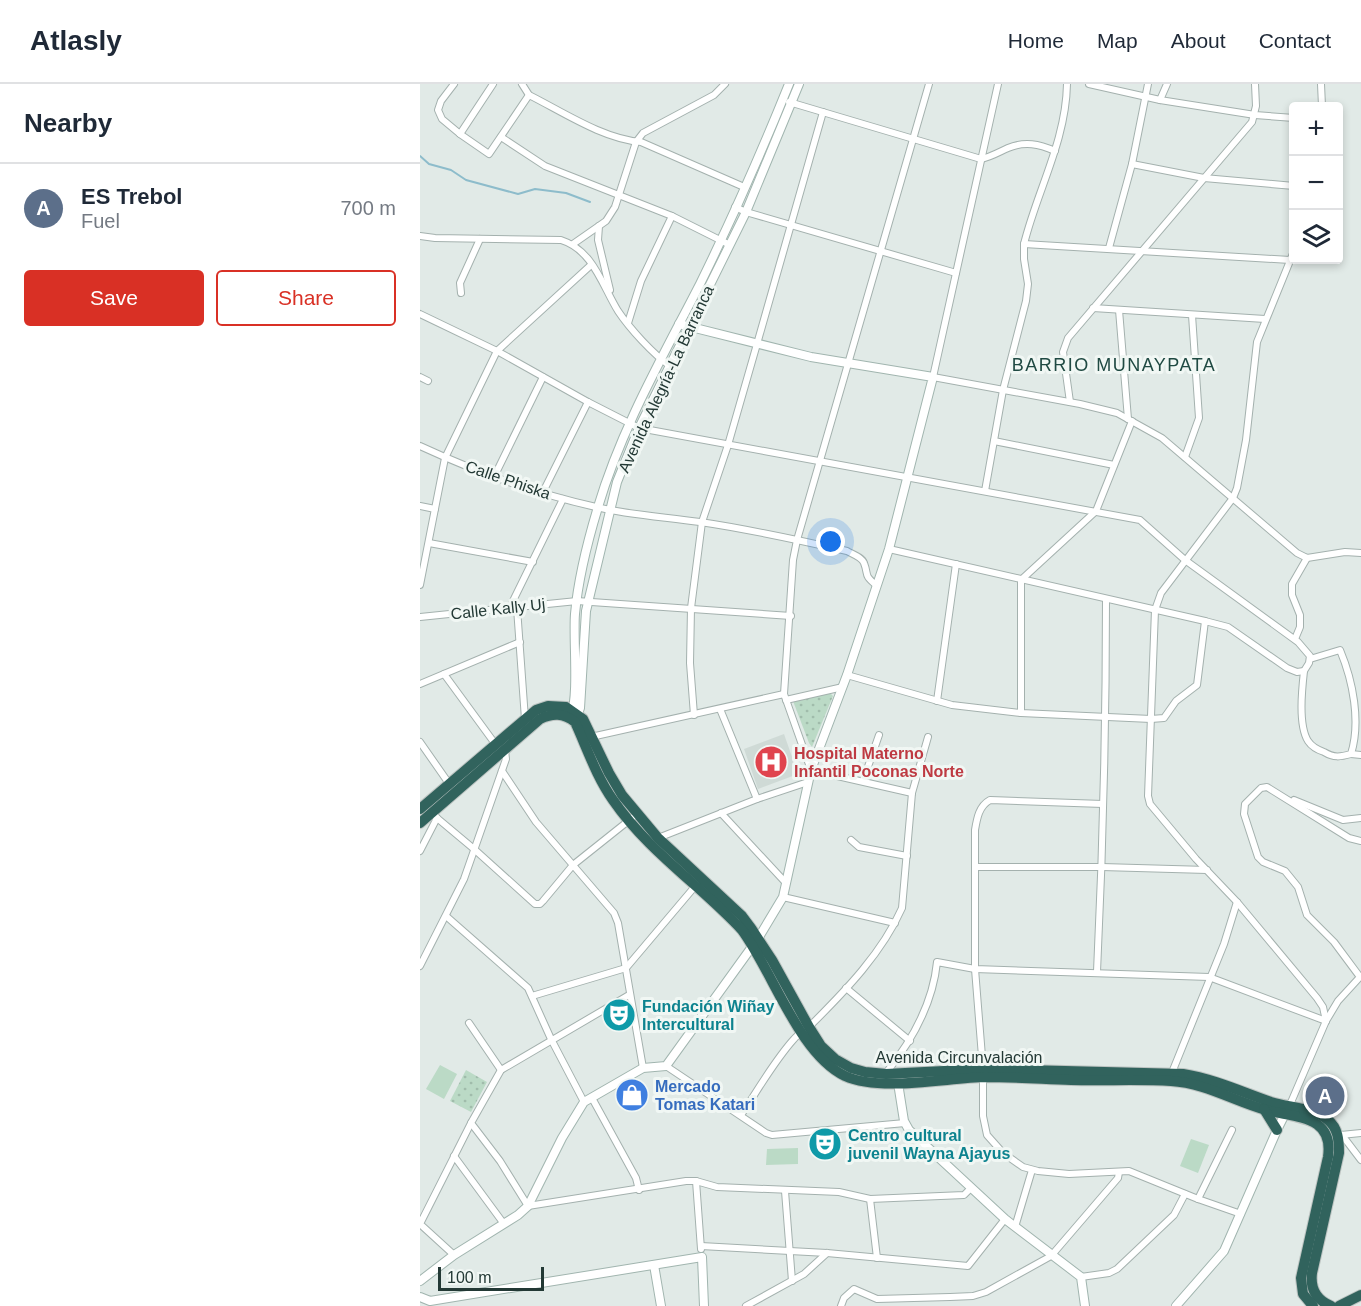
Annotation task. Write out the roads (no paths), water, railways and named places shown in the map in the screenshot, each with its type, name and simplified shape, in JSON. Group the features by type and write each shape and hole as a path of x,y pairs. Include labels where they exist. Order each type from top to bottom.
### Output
{"highway":[{"path":"420,809 528,723 557,714 574,716"},
{"name":"Avenida Circunvalación","path":"574,716 587,726 588,738 603,784 633,817 658,838 728,915 756,941 822,1060 846,1076 874,1083 898,1078 983,1073 1207,1079 1315,1122 1326,1124"},
{"path":"420,824 435,815 500,746"},
{"name":"Avenida Circunvalación","path":"633,817 645,839 698,883"},
{"name":"Avenida Circunvalación","path":"805,1030 835,1059 851,1068 898,1078"},
{"name":"Avenida Circunvalación","path":"1171,1077 1264,1109 1287,1111"},
{"path":"1264,1109 1277,1130"},
{"path":"1313,1306 1303,1294 1301,1278 1339,1153 1340,1134 1326,1124"},
{"path":"1326,1124 1329,1149 1324,1204 1311,1286 1317,1297 1330,1306"},
{"path":"1339,1306 1361,1295"}],"street":[{"path":"454,84 441,101 438,110 442,120 489,154 529,95"},
{"path":"460,134 493,84"},
{"path":"522,84 529,95 604,133 636,142 744,187"},
{"path":"573,244 606,221 615,207 636,142 646,130 714,95 725,84"},
{"name":"Avenida Alegría-La Barranca","path":"574,716 588,602 609,510 618,482 639,428 746,212 787,102 789,84"},
{"name":"Avenida Alegría-La Barranca","path":"574,716 577,601 598,508 629,423 721,239 744,187 787,102 799,84"},
{"path":"811,770 785,697 793,560 847,363 929,84"},
{"path":"666,1066 756,941 783,897 811,770 843,687 889,549 933,377 998,84"},
{"path":"985,491 1003,390 1026,301 1028,284 1024,244 1055,151 1066,100 1067,84"},
{"path":"1089,84 1160,100 1255,115 1289,118"},
{"path":"1109,248 1132,164 1148,84"},
{"path":"1160,100 1167,84"},
{"path":"1070,402 1063,352 1068,338 1252,122 1255,115 1255,84"},
{"path":"1321,84 1322,102"},
{"path":"787,102 981,159 1010,147 1029,144 1040,144 1055,151"},
{"path":"694,715 690,663 691,608 702,522 728,445 823,112"},
{"path":"501,137 545,166 672,216 730,245"},
{"path":"1132,164 1204,178 1289,186"},
{"path":"735,207 956,273"},
{"path":"628,323 641,281 672,216"},
{"path":"599,226 598,240 613,299"},
{"path":"420,236 561,240 573,244 603,280 618,310 628,323 670,366"},
{"path":"461,293 460,283 480,239"},
{"path":"1024,244 1289,260"},
{"path":"1289,262 1257,342 1246,440 1237,488 1233,498 1161,593 1155,610 1148,796 1150,804 1238,902 1317,998 1323,1006 1326,1021"},
{"path":"420,585 445,458 497,351 591,265"},
{"path":"1093,308 1265,320"},
{"path":"1021,713 1021,580 1096,511 1130,420 1119,310"},
{"path":"420,314 497,351 639,428 1140,520 1185,560 1295,639 1306,649 1310,659"},
{"path":"1185,457 1199,418 1192,315"},
{"path":"679,324 812,357 1070,402 1117,413 1162,438 1297,553 1307,558 1345,552 1361,553"},
{"path":"420,377 428,381"},
{"path":"495,476 543,377"},
{"path":"543,492 588,402"},
{"path":"994,441 1114,465"},
{"name":"Calle Phiska","path":"420,446 445,458 495,476 598,508 702,522 847,551 860,558 864,563 868,578 876,585"},
{"path":"509,609 563,499"},
{"path":"420,506 435,509"},
{"path":"429,543 533,562"},
{"path":"889,549 1228,627 1287,668 1297,672 1304,671"},
{"path":"1295,639 1300,627 1299,615 1292,595 1292,584 1307,558"},
{"path":"937,701 956,564"},
{"path":"1097,972 1106,716 1106,599"},
{"name":"Calle Kally Uj","path":"420,617 577,601 791,616"},
{"path":"517,608 528,723"},
{"path":"847,675 937,701 1021,713 1164,718 1176,701 1197,685 1205,621"},
{"path":"420,684 520,642"},
{"path":"1351,754 1356,744 1358,724 1354,684 1340,650 1310,659 1304,671 1301,696 1304,729 1308,741 1331,756 1361,755"},
{"path":"420,966 464,879 506,759 500,746 444,674"},
{"path":"588,738 720,709 843,687"},
{"path":"720,709 756,799"},
{"path":"863,781 879,735"},
{"path":"741,1115 794,1038 805,1030 846,988 888,938 902,908 912,793 928,737"},
{"path":"420,742 450,785"},
{"path":"811,770 912,793"},
{"path":"502,771 536,822 614,913 643,1068"},
{"path":"658,838 756,799 808,782"},
{"path":"1176,1306 1224,1251 1326,1021 1338,1001 1360,977 1334,942 1307,915 1299,887 1285,871 1263,862 1258,856 1244,814 1245,804 1261,788 1267,787 1349,838 1361,841"},
{"path":"1285,797 1343,820 1361,818"},
{"path":"1103,804 990,800 980,810 975,830 975,969 983,1073 983,1116 987,1134 1012,1161 1032,1170 1070,1174 1129,1171 1241,1214"},
{"path":"721,813 786,883"},
{"path":"420,850 435,815 535,904 540,904 573,865 633,817"},
{"path":"851,840 859,847 907,856"},
{"path":"976,867 1207,870"},
{"path":"532,996 626,968 698,883"},
{"path":"783,897 895,922"},
{"path":"1171,1077 1224,944 1238,902"},
{"path":"446,916 528,988 551,1039 636,1178 639,1190"},
{"path":"886,1074 919,1025 937,962 975,969 1209,977 1326,1021"},
{"path":"846,988 909,1041"},
{"path":"454,1255 420,1224 471,1122 501,1070 630,995"},
{"path":"470,1023 501,1070"},
{"path":"420,1281 454,1255 518,1215 528,1206 562,1138 588,1100 643,1068 666,1066 766,1133 778,1136 905,1123"},
{"path":"898,1078 905,1123 909,1130 1014,1227 1051,1257 1081,1277 1109,1273 1117,1269 1174,1215 1185,1194"},
{"path":"471,1122 500,1161 528,1206"},
{"path":"1198,1199 1232,1130"},
{"path":"1340,1134 1361,1133"},
{"path":"1340,1134 1361,1160"},
{"path":"454,1156 504,1224"},
{"path":"1014,1227 1032,1170"},
{"path":"841,1306 844,1298 854,1289 878,1302 973,1296 986,1292 1051,1257 1118,1178 1119,1172"},
{"path":"528,1206 696,1181 717,1187 838,1192 870,1199 964,1195 971,1188"},
{"path":"696,1181 704,1306"},
{"path":"785,1191 792,1281"},
{"path":"870,1199 877,1258"},
{"path":"701,1246 828,1253 968,1266 1005,1219"},
{"path":"746,1306 792,1281 818,1264 828,1253"},
{"path":"420,1297 430,1301 702,1257"},
{"path":"654,1265 661,1306"},
{"path":"1081,1277 1085,1306"},
{"path":"950,1297 951,1306"}],"waterway":[{"path":"420,156 429,164 451,170 466,180 518,194 535,189 566,193 590,202"}],"place":[{"name":"Hospital Materno Infantil Poconas Norte","path":"771,762"},
{"name":"Fundación Wiñay Intercultural","path":"619,1015"},
{"name":"Mercado Tomas Katari","path":"632,1095"},
{"name":"ES Trebol","path":"1325,1096"},
{"name":"Centro cultural juvenil Wayna Ajayus","path":"825,1144"}],"district":[{"name":"BARRIO MUNAYPATA","path":"1114,365"}]}
